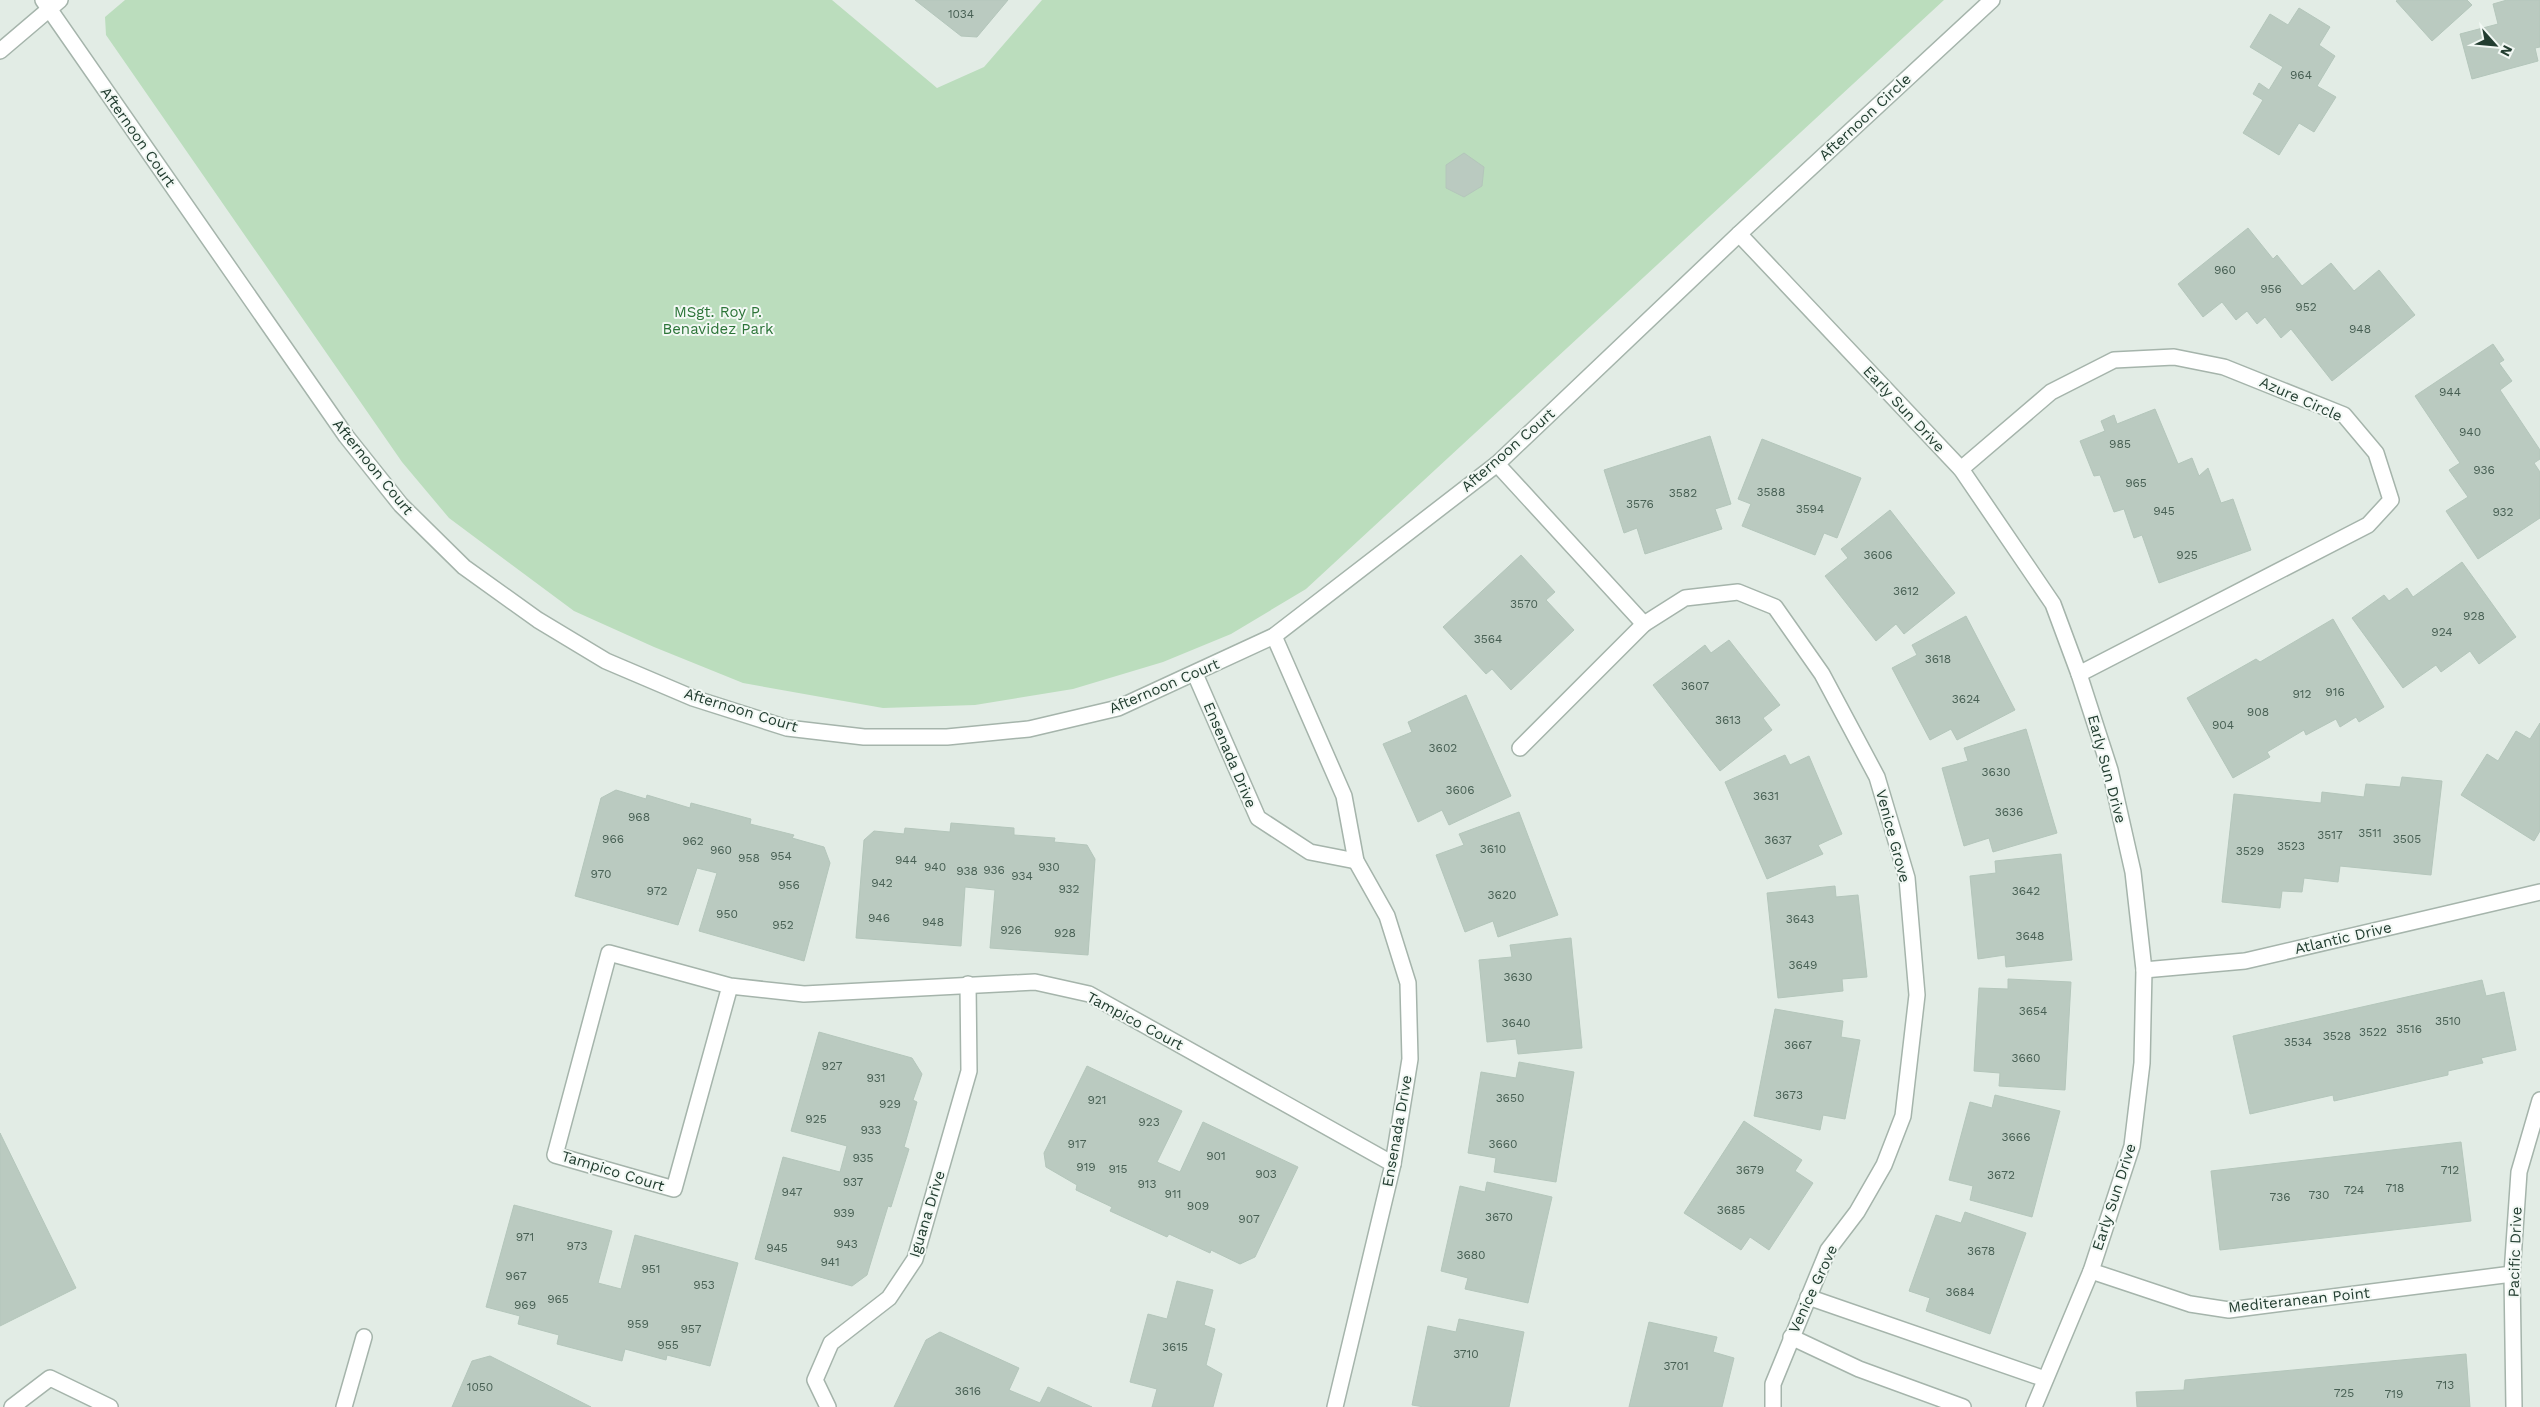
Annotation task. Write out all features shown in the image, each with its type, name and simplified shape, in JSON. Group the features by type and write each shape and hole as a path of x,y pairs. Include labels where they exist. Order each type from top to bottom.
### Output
{"street":[{"name":"Afternoon Circle","path":"1739,234 1992,0"},
{"name":"Afternoon Court","path":"51,3 346,436 401,505 464,568 538,620 606,661 693,698 787,728 864,737 947,737 1029,729 1118,708 1274,636 1497,464 1739,234"},
{"path":"0,51 51,3"},
{"name":"Early Sun Drive","path":"1739,234 1961,469 2052,604 2079,674 2110,770 2129,854 2144,970 2142,1063 2132,1146 2090,1271 2034,1407"},
{"name":"Azure Circle","path":"1961,469 2051,392 2114,360 2174,357 2224,367 2344,415 2376,454 2391,500 2368,525 2079,674"},
{"path":"1497,464 1644,624"},
{"name":"Venice Grove","path":"1520,748 1644,624 1685,598 1738,592 1775,607 1822,674 1877,777 1906,878 1917,995 1903,1116 1884,1165 1857,1212 1828,1250 1773,1384 1773,1407"},
{"name":"Ensenada Drive","path":"1274,636 1344,796 1356,861 1387,916 1408,983 1410,1059 1393,1164 1335,1407"},
{"name":"Ensenada Drive","path":"1195,674 1258,818 1310,852 1356,861"},
{"name":"Atlantic Drive","path":"2144,970 2245,960 2540,892"},
{"name":"Tampico Court","path":"730,986 674,1190 555,1155 609,953 730,986 804,994 1035,982 1089,994 1393,1164"},
{"name":"Iguana Drive","path":"828,1407 815,1380 831,1343 889,1298 915,1259 969,1071 968,984"},
{"name":"Pacific Drive","path":"2514,1407 2512,1274 2518,1172 2540,1100"},
{"name":"Mediteranean Point","path":"2090,1271 2190,1304 2229,1310 2512,1274"},
{"path":"1808,1297 2045,1379"},
{"path":"344,1407 364,1337"},
{"path":"1791,1337 1859,1369 1963,1407"},
{"path":"12,1407 50,1378 110,1407"}],"green space":[{"name":"MSgt. Roy P. Benavidez Park","path":"125,0 832,0 937,88 984,67 1042,0 1944,0 1306,589 1231,634 1163,662 1073,689 975,705 883,708 743,683 654,647 574,611 449,518 402,462 106,35 105,17"}],"building":[{"path":"915,0 1008,0 977,37 961,36"},
{"path":"2467,0 2472,5 2432,41 2396,1"},
{"path":"2507,0 2540,0 2540,47 2535,48 2538,61 2472,79 2460,34 2498,24 2493,4"},
{"path":"2299,8 2330,27 2319,45 2335,56 2317,86 2336,97 2314,132 2299,123 2279,155 2243,133 2263,100 2253,94 2259,83 2269,90 2283,67 2250,47 2270,14 2288,25"},
{"path":"1464,153 1484,167 1482,186 1464,197 1446,188 1446,165"},
{"path":"2248,228 2273,259 2277,255 2302,286 2331,263 2354,291 2379,270 2415,315 2332,381 2291,329 2281,338 2265,317 2257,324 2247,311 2236,320 2222,302 2203,317 2178,284"},
{"path":"2493,344 2504,360 2499,363 2512,381 2500,390 2540,450 2540,459 2534,463 2540,472 2540,518 2478,559 2446,511 2468,497 2449,470 2460,463 2415,396"},
{"path":"2155,409 2178,464 2192,458 2199,476 2208,468 2221,503 2233,499 2251,550 2159,583 2142,535 2134,538 2124,509 2114,512 2100,475 2094,476 2080,441 2105,431 2101,421 2114,415 2117,424"},
{"path":"1710,436 1731,504 1715,509 1722,529 1645,554 1637,528 1624,533 1604,470"},
{"path":"1762,439 1861,478 1837,538 1824,533 1815,555 1742,526 1751,504 1738,499"},
{"path":"1890,510 1955,593 1904,634 1896,624 1876,641 1825,576 1848,558 1841,549"},
{"path":"1521,555 1555,592 1546,600 1574,630 1511,690 1492,669 1486,674 1443,627"},
{"path":"2462,562 2516,637 2479,664 2470,651 2441,672 2436,665 2403,688 2352,618 2384,595 2389,601 2407,588 2413,597"},
{"path":"1966,616 2015,710 1957,740 1951,729 1930,740 1892,668 1917,655 1912,645"},
{"path":"2333,619 2384,707 2359,722 2356,717 2340,727 2336,719 2306,735 2304,730 2267,752 2270,757 2233,778 2187,698 2256,659 2260,662"},
{"path":"1729,640 1780,705 1763,718 1772,730 1720,771 1653,685 1705,645 1711,653"},
{"path":"1466,695 1511,796 1449,825 1442,810 1418,822 1383,744 1412,732 1408,722"},
{"path":"2540,723 2540,831 2534,841 2461,795 2487,754 2498,761 2516,731 2530,739"},
{"path":"2026,729 2057,833 1993,852 1989,838 1964,846 1942,768 1968,761 1964,748"},
{"path":"1785,755 1790,765 1809,756 1842,834 1818,845 1823,854 1767,879 1725,782"},
{"path":"2402,777 2442,781 2431,875 2340,866 2338,882 2304,878 2302,892 2282,891 2280,908 2222,902 2234,794 2321,803 2322,792 2364,797 2366,784 2400,787"},
{"path":"616,790 646,799 647,795 690,808 691,803 751,819 750,824 794,835 792,838 824,847 830,863 804,961 699,931 717,873 697,868 678,925 575,896 601,798"},
{"path":"1519,812 1558,915 1498,937 1493,921 1465,932 1436,855 1464,845 1459,834"},
{"path":"951,823 1014,828 1014,835 1055,838 1054,842 1087,845 1095,859 1088,955 990,948 995,890 965,887 961,946 856,938 864,840 874,831 904,834 905,828 950,832"},
{"path":"2061,854 2072,960 2006,967 2005,955 1978,959 1970,876 1996,873 1995,861"},
{"path":"1835,886 1836,897 1858,895 1867,977 1842,979 1843,991 1778,998 1767,893"},
{"path":"1571,938 1582,1048 1518,1054 1516,1039 1487,1042 1479,960 1512,957 1510,945"},
{"path":"2008,979 2071,982 2065,1090 1999,1086 2000,1073 1974,1071 1979,988 2008,989"},
{"path":"2482,980 2486,996 2504,992 2516,1050 2481,1058 2483,1063 2448,1071 2448,1075 2334,1101 2333,1095 2250,1114 2233,1036"},
{"path":"1775,1009 1843,1021 1841,1037 1860,1040 1845,1119 1823,1115 1820,1130 1754,1116"},
{"path":"819,1032 912,1058 922,1074 913,1100 917,1102 904,1147 909,1149 891,1207 888,1206 867,1275 852,1286 755,1259 783,1157 840,1172 847,1146 791,1131"},
{"path":"1519,1062 1574,1072 1556,1182 1494,1172 1496,1158 1468,1153 1481,1072 1516,1078"},
{"path":"1087,1066 1182,1111 1157,1162 1180,1172 1203,1122 1298,1167 1255,1257 1240,1264 1211,1250 1210,1253 1169,1234 1167,1237 1110,1211 1112,1207 1076,1190 1077,1185 1046,1167 1044,1153"},
{"path":"1995,1095 2060,1111 2032,1217 1970,1200 1973,1186 1949,1180 1970,1102 1992,1108"},
{"path":"1744,1121 1802,1160 1795,1171 1813,1183 1769,1250 1750,1237 1741,1250 1684,1213"},
{"path":"0,1133 76,1288 0,1326"},
{"path":"2461,1142 2471,1221 2220,1250 2211,1171"},
{"path":"1487,1182 1552,1197 1528,1303 1465,1289 1468,1278 1441,1271 1460,1186 1485,1192"},
{"path":"514,1205 612,1231 598,1283 621,1289 635,1235 738,1263 710,1366 667,1355 666,1360 625,1349 622,1361 557,1344 559,1335 518,1324 520,1316 486,1307"},
{"path":"1965,1212 2026,1233 1990,1334 1926,1311 1930,1298 1909,1291 1936,1215 1961,1223"},
{"path":"1177,1281 1213,1290 1204,1325 1215,1329 1206,1365 1222,1374 1213,1407 1152,1407 1157,1389 1130,1382 1148,1314 1167,1319"},
{"path":"1459,1319 1524,1332 1509,1407 1424,1407 1412,1405 1428,1326 1456,1332"},
{"path":"1649,1322 1717,1337 1713,1352 1734,1358 1722,1407 1629,1407"},
{"path":"940,1332 1019,1368 1009,1390 1040,1403 1048,1387 1092,1407 894,1407 926,1340"},
{"path":"2466,1354 2470,1407 2137,1407 2136,1392 2184,1390 2185,1380"},
{"path":"490,1356 591,1407 452,1407 472,1361"}]}
